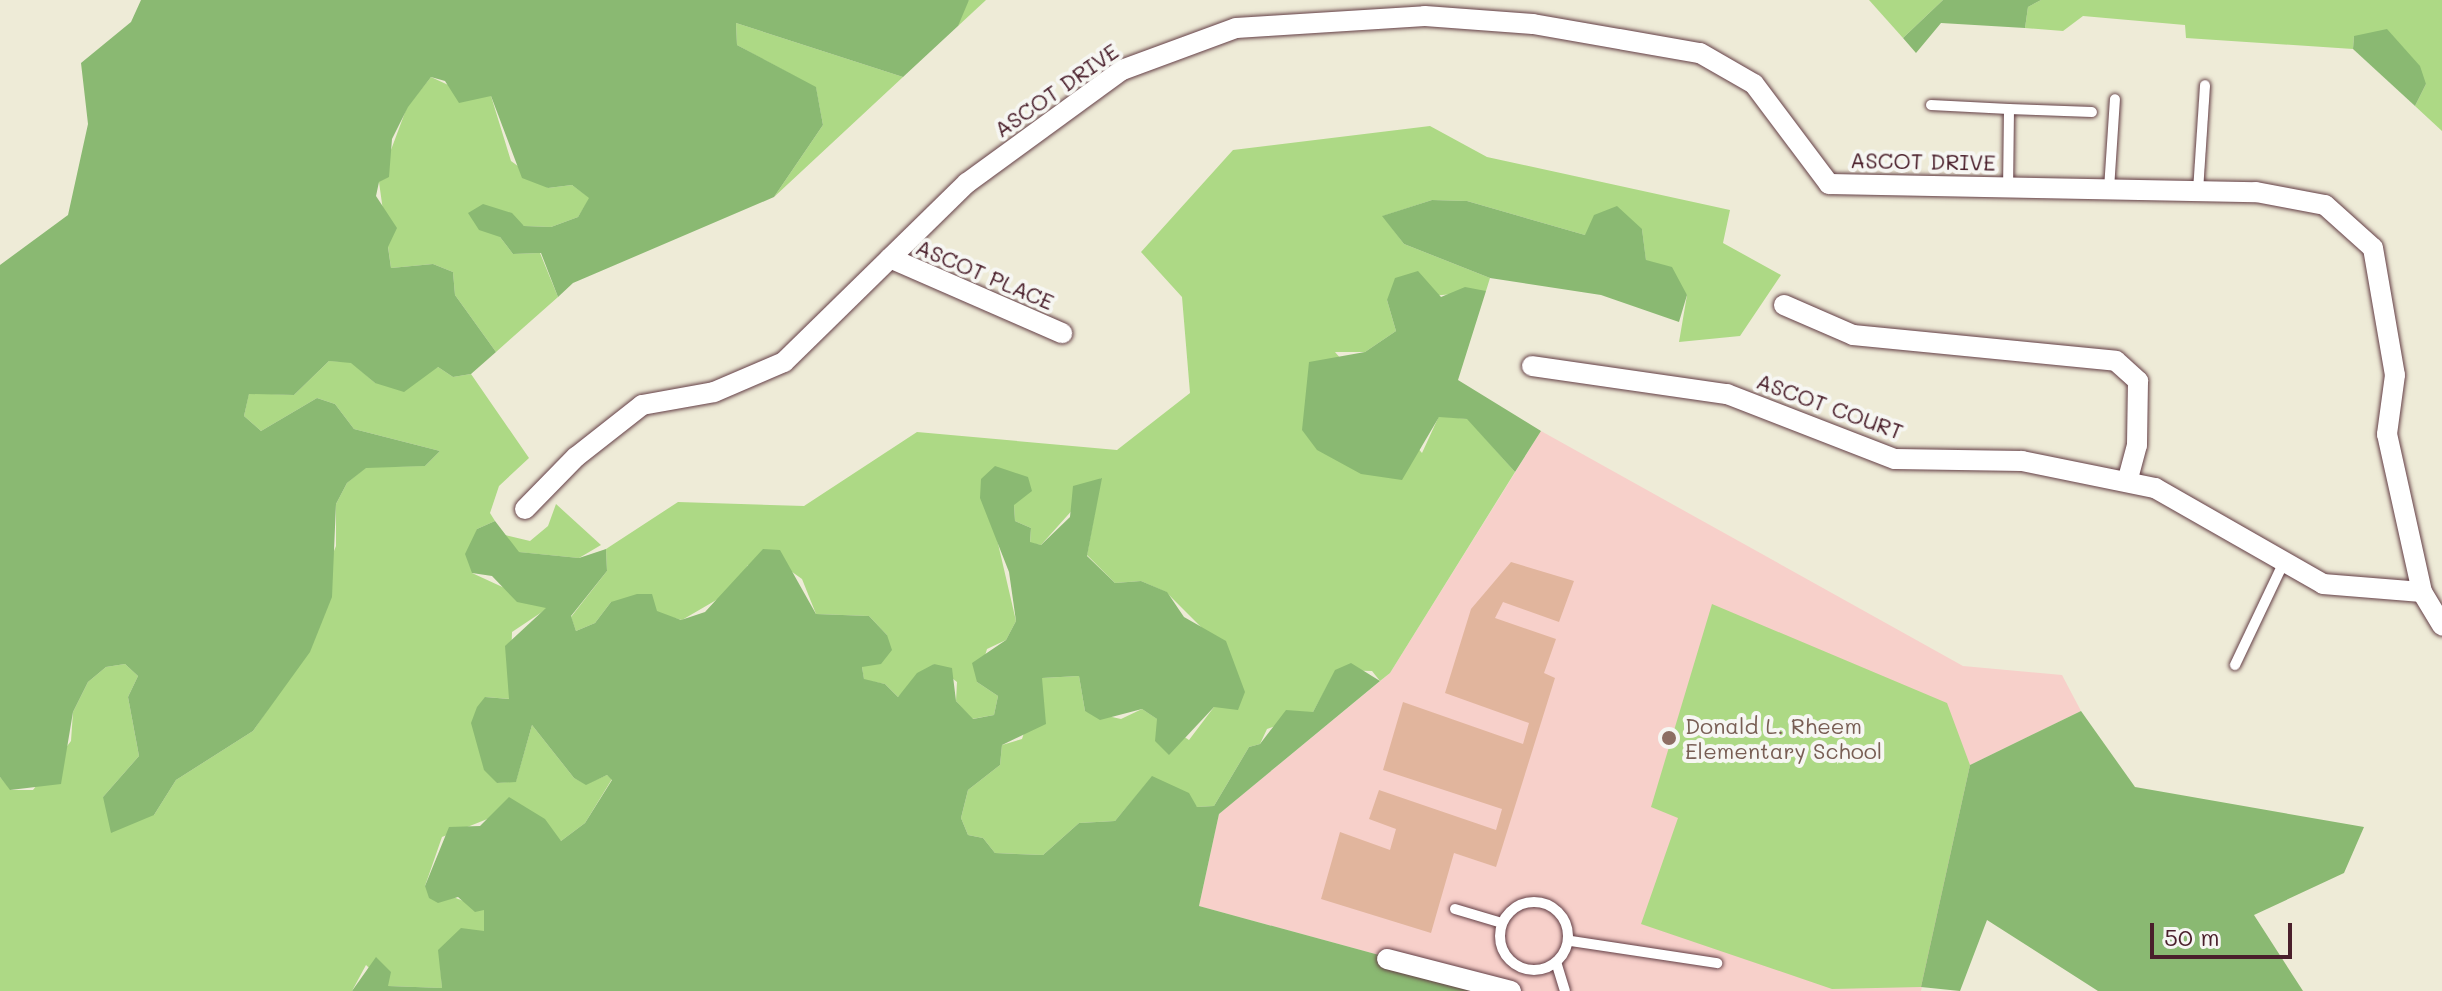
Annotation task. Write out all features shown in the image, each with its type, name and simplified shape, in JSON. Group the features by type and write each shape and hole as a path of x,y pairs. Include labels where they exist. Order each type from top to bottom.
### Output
{"street":[{"name":"ASCOT DRIVE","path":"525,509 576,457 642,405 714,392 784,362 967,183 1122,70 1236,28 1425,16 1533,24 1700,53 1754,84 1829,184 2198,191 2325,205 2373,248 2395,375 2387,434 2422,592 2442,625"},
{"name":"ASCOT PLACE","path":"890,258 1062,333"},
{"path":"1784,305 1853,335 1965,341 2116,361 2138,381 2137,445 2127,482"},
{"name":"ASCOT COURT","path":"1532,366 1727,394 1895,459 2022,461 2155,488 2323,584 2422,592"},
{"path":"1387,959 1511,991"}],"lane":[{"path":"2198,191 2205,85"},
{"path":"2109,189 2115,99"},
{"path":"1931,105 2092,112"},
{"path":"2008,187 2009,109"},
{"path":"2235,665 2284,562"},
{"path":"1557,965 1510,963 1498,937 1502,923 1519,902 1550,906 1571,941"},
{"path":"1455,909 1502,923"},
{"path":"1571,941 1717,963"},
{"path":"1565,991 1557,965 1571,941"}],"shaded area":[{"name":"Donald L. Rheem Elementary School","path":"1541,431 1963,666 2062,675 2081,711 1970,765 1921,991 1511,991 1199,906 1219,814 1390,673"}],"green space":[{"path":"141,0 969,0 958,26 903,77 736,23 737,45 816,87 823,125 774,197 573,283 558,297 541,253 513,254 500,237 479,230 468,213 483,204 512,213 524,226 551,227 578,217 589,198 572,185 548,188 522,178 491,96 459,103 445,81 431,77 408,107 392,139 389,177 379,182 376,196 397,228 388,247 391,268 433,264 453,272 455,295 496,352 471,374 453,377 438,367 404,392 375,383 351,363 329,361 294,395 249,394 244,416 261,431 317,398 335,404 354,429 440,451 425,466 366,468 347,483 336,504 332,597 310,652 253,731 176,780 154,815 111,833 103,797 139,756 128,697 138,676 125,664 106,667 88,682 73,712 61,784 10,790 0,777 0,265 68,215 88,124 81,63 131,22"},
{"path":"969,0 986,0 958,26 959,12"},
{"path":"1869,0 1943,0 1903,38"},
{"path":"1943,0 2041,0 2028,7 2025,28 1941,23 1916,53 1903,38"},
{"path":"2041,0 2442,0 2442,131 2415,106 2426,84 2354,36 2353,49 2186,38 2185,25 2083,16 2063,31 2025,28 2028,7"},
{"path":"736,23 903,77 774,197 823,125 816,88 737,45"},
{"path":"2387,29 2420,66 2426,84 2415,106 2353,49 2354,36"},
{"path":"431,77 472,96 491,96 511,161 548,188 572,185 590,198 578,217 551,227 524,226 498,210 500,237 513,254 540,253 558,297 496,352 455,295 453,272 433,264 391,268 379,182 407,107"},
{"path":"1430,126 1487,157 1730,210 1723,243 1781,275 1740,336 1679,342 1687,295 1646,261 1642,229 1585,235 1467,201 1432,200 1383,216 1404,244 1490,278 1486,291 1387,300 1396,331 1365,352 1335,352 1422,453 1439,416 1468,419 1515,472 1390,673 1380,681 1372,671 1336,670 1313,712 1267,729 1260,744 1249,747 1214,806 1197,807 1152,777 1115,821 1079,823 1043,855 995,853 983,838 968,835 961,818 968,790 1000,765 1002,745 1022,739 1042,678 1079,676 1085,711 1121,719 1142,709 1189,740 1214,707 1204,630 1166,592 1141,581 1115,583 1087,555 1101,478 1041,545 1030,543 1031,528 1015,521 1014,505 990,509 1016,621 1006,640 987,649 977,682 998,696 994,715 972,719 956,701 957,682 934,664 898,697 885,684 864,680 862,667 887,635 869,616 816,614 802,579 788,569 748,565 730,592 682,620 611,602 595,623 576,631 571,617 607,571 606,549 678,502 804,506 917,432 1117,450 1190,393 1182,297 1141,252 1233,150"},
{"path":"1432,200 1467,201 1585,235 1594,215 1617,206 1642,229 1646,260 1672,267 1687,295 1679,322 1601,295 1490,278 1404,244 1382,216"},
{"path":"1418,271 1441,297 1465,287 1486,291 1458,380 1541,431 1515,472 1467,419 1439,417 1402,480 1361,474 1317,450 1302,430 1309,362 1365,352 1396,331 1387,300 1395,278"},
{"path":"329,361 351,362 375,383 438,367 453,377 471,374 529,458 499,486 490,513 495,521 477,529 472,573 548,608 512,632 510,699 485,697 497,783 516,781 532,725 574,778 586,784 607,775 612,779 585,823 561,841 500,814 442,837 425,886 484,909 485,931 440,962 442,988 388,986 366,965 352,991 0,991 0,777 11,790 33,790 71,741 73,712 88,682 106,667 125,664 138,676 128,697 139,756 103,797 154,815 176,780 253,731 275,699 336,546 336,504 347,483 366,467 425,466 440,451 354,429 335,404 317,398 261,431 244,416 249,393 294,395"},
{"path":"995,466 1028,477 1032,491 1014,505 1015,521 1031,528 1030,542 1041,545 1070,517 1073,486 1102,478 1087,556 1115,583 1141,581 1167,592 1184,617 1226,641 1245,692 1238,710 1214,707 1169,755 1155,741 1157,719 1142,709 1100,720 1085,711 1079,676 1042,678 1046,724 1002,745 1000,765 968,790 961,818 968,835 983,838 995,853 1043,855 1079,823 1115,821 1152,776 1189,793 1197,807 1214,806 1249,747 1260,744 1286,710 1313,712 1335,670 1351,663 1380,681 1219,814 1199,906 1511,991 352,991 376,957 391,972 388,986 442,988 438,950 461,928 484,931 484,910 475,912 458,897 438,903 429,898 425,886 449,827 480,826 509,797 545,819 561,841 585,823 612,780 607,775 586,785 574,778 532,725 516,782 497,783 484,770 471,723 477,707 485,697 509,699 505,646 546,608 517,602 492,576 472,573 465,554 477,529 495,521 519,552 579,558 606,549 607,571 571,616 576,631 595,623 611,602 637,594 652,594 657,611 681,620 705,612 763,549 780,550 816,614 869,616 887,635 892,650 881,664 862,667 864,679 885,684 898,697 917,673 934,664 952,668 956,701 973,719 994,715 998,696 977,682 972,663 1006,640 1016,621 1009,572 980,498 981,479"},
{"path":"556,504 601,545 579,558 518,552 505,535 530,541 548,526"},
{"path":"1712,604 1947,703 1970,765 1921,987 1832,989 1641,924 1678,818 1651,807"},
{"path":"2081,711 2135,787 2364,827 2344,873 2254,915 2303,991 2098,991 1987,920 1960,991 1921,987 1970,765"}],"building":[{"path":"1511,562 1574,581 1559,622 1503,602 1495,618 1556,639 1544,673 1555,678 1496,867 1454,853 1431,933 1321,899 1340,832 1390,850 1396,829 1369,819 1379,790 1496,830 1502,809 1383,770 1403,702 1523,744 1529,723 1445,693 1471,609"}],"place":[{"name":"Donald L. Rheem Elementary School","path":"1669,738"}]}
